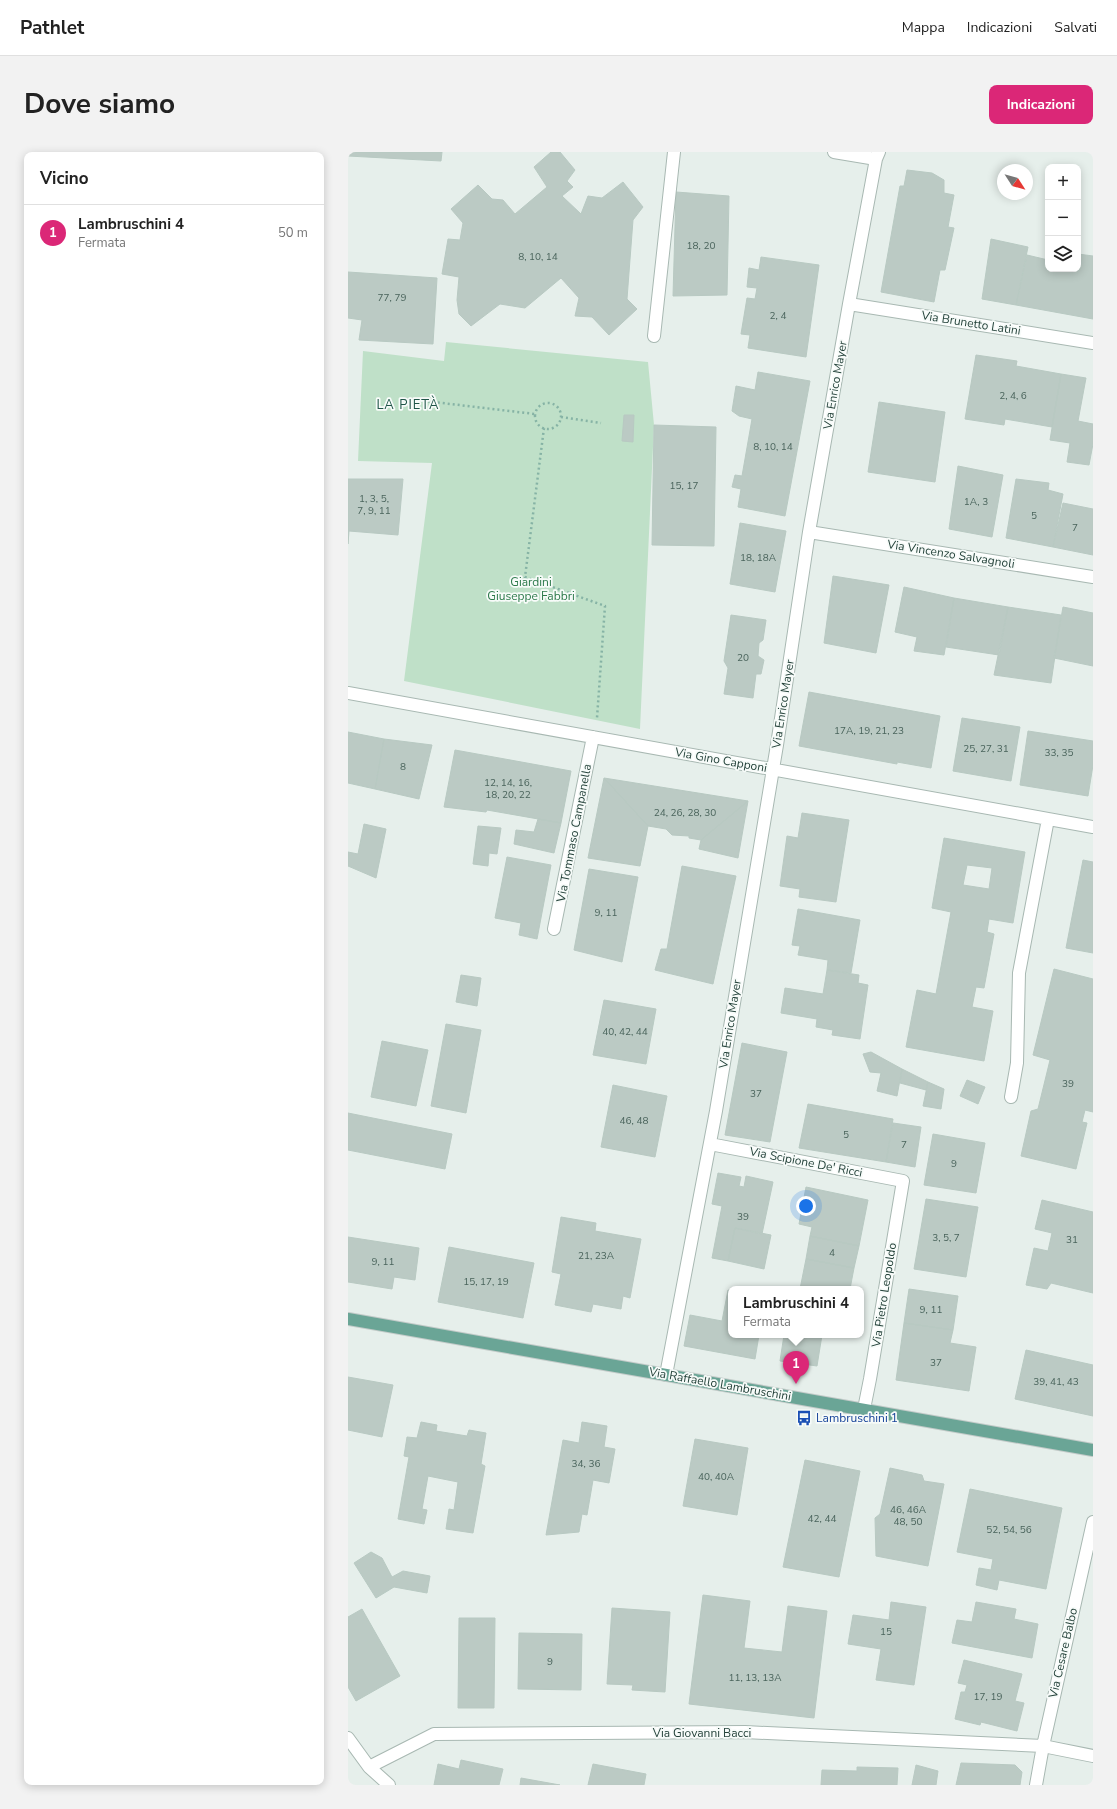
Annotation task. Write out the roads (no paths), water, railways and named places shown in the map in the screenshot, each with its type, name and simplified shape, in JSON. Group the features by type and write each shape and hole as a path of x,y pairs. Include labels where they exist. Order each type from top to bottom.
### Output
{"main road":[{"name":"Via Raffaello Lambruschini","path":"348,1319 1093,1450"}],"street":[{"path":"654,336 674,152"},
{"path":"834,152 878,155"},
{"name":"Via Enrico Mayer","path":"666,1375 710,1144 772,769 809,532 848,304 878,155"},
{"name":"Via Brunetto Latini","path":"848,304 1093,343"},
{"name":"Via Vincenzo Salvagnoli","path":"809,532 1093,577"},
{"name":"Via Gino Capponi","path":"348,693 1093,827"},
{"name":"Via Tommaso Campanella","path":"554,929 593,737"},
{"path":"1011,1097 1018,1063 1019,973 1048,819"},
{"name":"Via Scipione De' Ricci","path":"710,1144 903,1181"},
{"name":"Via Pietro Leopoldo","path":"864,1409 903,1181"},
{"name":"Via Cesare Balbo","path":"1036,1785 1043,1746 1093,1522"},
{"name":"Via Giovanni Bacci","path":"369,1767 434,1734 745,1732 1043,1746 1093,1756"},
{"path":"348,1738 369,1767 389,1785"}],"place":[{"name":"Lambruschini 4","path":"796,1384"},
{"name":"Lambruschini 1","path":"804,1418"}],"district":[{"name":"LA PIETÀ","path":"408,405"}],"park label":[{"name":"Giardini Giuseppe Fabbri","path":"531,589"}]}
